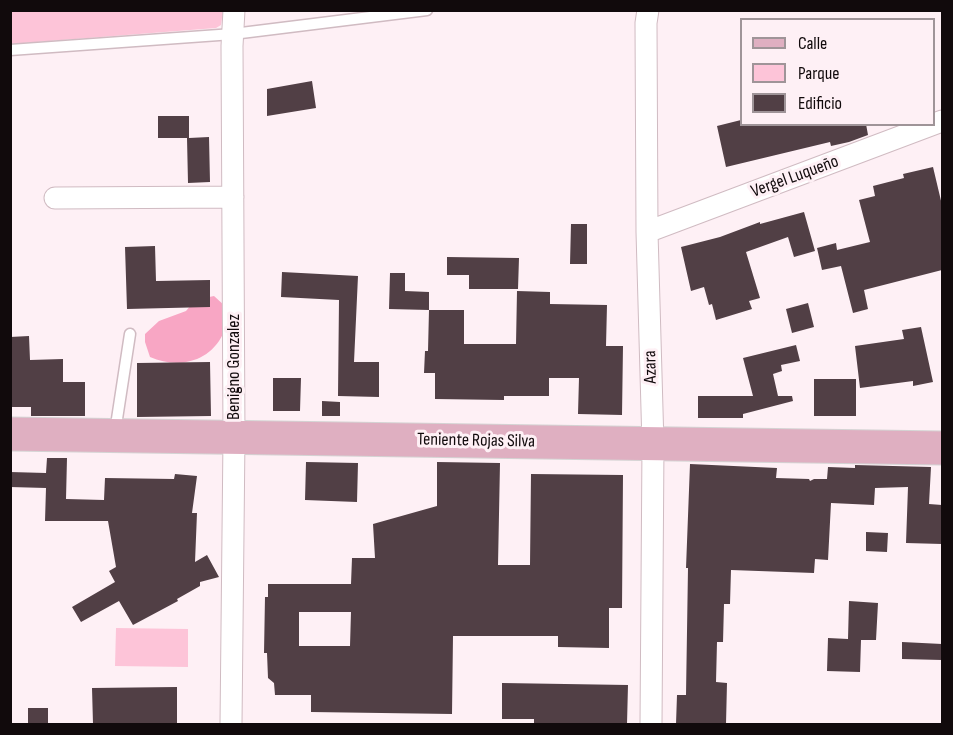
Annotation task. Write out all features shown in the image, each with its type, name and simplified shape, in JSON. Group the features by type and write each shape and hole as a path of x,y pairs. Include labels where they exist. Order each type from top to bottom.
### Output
{"main road":[{"name":"Teniente Rojas Silva","path":"10,434 942,448"}],"street":[{"name":"Benigno Gonzalez","path":"231,724 234,10"},
{"name":"Azara","path":"648,10 646,23 647,232 653,445 651,724"},
{"name":"Vergel Luqueño","path":"647,232 929,126"},
{"path":"55,198 233,197"}],"lane":[{"path":"10,50 233,34 427,10"},
{"path":"115,435 130,334"}],"green space":[{"path":"11,10 223,11 221,25 216,28 11,44"},
{"path":"116,628 188,629 188,667 115,666"}],"shaded area":[{"path":"214,296 225,306 225,324 223,334 209,352 181,363 160,361 150,357 145,334 159,321 186,311 195,300"}],"building":[{"path":"312,81 316,108 267,116 267,89"},
{"path":"158,116 189,116 189,138 209,137 210,182 188,183 187,138 158,138"},
{"path":"740,120 740,126 866,126 868,135 849,142 831,146 830,142 726,167 717,126"},
{"path":"933,167 942,205 942,270 864,290 868,309 853,313 841,266 822,270 817,248 836,243 837,250 870,242 859,200 875,196 873,186 904,178 903,174"},
{"path":"804,212 815,251 794,257 788,237 746,252 760,298 749,301 752,309 716,320 704,287 691,291 681,247 720,237 760,222 760,224"},
{"path":"571,224 587,224 587,264 570,264"},
{"path":"155,246 156,281 210,280 210,307 127,309 125,247"},
{"path":"447,257 519,258 518,289 469,289 469,275 447,275"},
{"path":"282,272 358,276 354,362 379,362 379,397 338,396 339,300 281,297"},
{"path":"390,273 405,273 405,291 429,292 429,310 389,309"},
{"path":"517,291 550,292 550,304 607,305 606,346 623,346 622,415 578,414 579,378 549,378 549,396 504,396 504,400 435,399 435,373 424,373 425,351 428,351 429,310 464,310 464,344 516,344"},
{"path":"808,303 814,327 792,333 786,309"},
{"path":"921,327 933,382 913,386 913,381 860,388 855,346 904,339 902,330"},
{"path":"29,336 30,360 63,359 63,382 85,382 85,416 31,416 31,407 10,407 10,337"},
{"path":"796,345 800,361 781,365 782,371 773,374 778,396 792,396 793,401 743,414 743,418 698,418 698,396 753,396 743,358"},
{"path":"210,362 211,416 137,417 137,363"},
{"path":"273,378 301,378 300,411 273,411"},
{"path":"814,379 856,379 856,416 814,416"},
{"path":"322,401 340,402 340,416 322,416"},
{"path":"47,458 67,458 66,499 104,500 105,478 174,479 175,474 197,476 192,513 197,513 195,562 207,555 219,577 200,582 200,586 177,599 178,601 133,625 119,601 81,622 72,607 115,582 109,571 116,567 108,521 45,521 46,488 10,487 10,472 46,473"},
{"path":"306,462 358,463 357,502 305,500"},
{"path":"437,462 500,463 498,565 530,565 531,474 623,475 622,608 609,608 609,648 558,647 558,636 453,636 452,714 311,712 311,695 275,695 274,683 268,678 267,653 264,653 265,597 268,597 268,584 351,584 352,558 375,558 373,524 437,506","holes":["299,612 351,612 350,646 299,646"]},
{"path":"690,464 777,468 776,478 809,479 810,481 827,479 828,467 855,468 855,465 931,467 929,504 942,505 942,544 906,543 908,487 875,488 874,505 831,503 828,560 815,559 814,573 731,570 730,604 724,604 723,642 717,642 716,682 727,683 726,724 676,724 677,695 686,695 688,568 686,568"},
{"path":"866,532 888,533 887,552 866,551"},
{"path":"849,601 878,603 876,640 861,640 860,672 827,671 828,638 848,639"},
{"path":"902,642 942,644 942,660 902,659"},
{"path":"502,683 628,685 627,724 534,724 534,719 502,719"},
{"path":"177,687 177,724 93,724 92,688"},
{"path":"28,708 48,708 48,724 28,724"}]}
